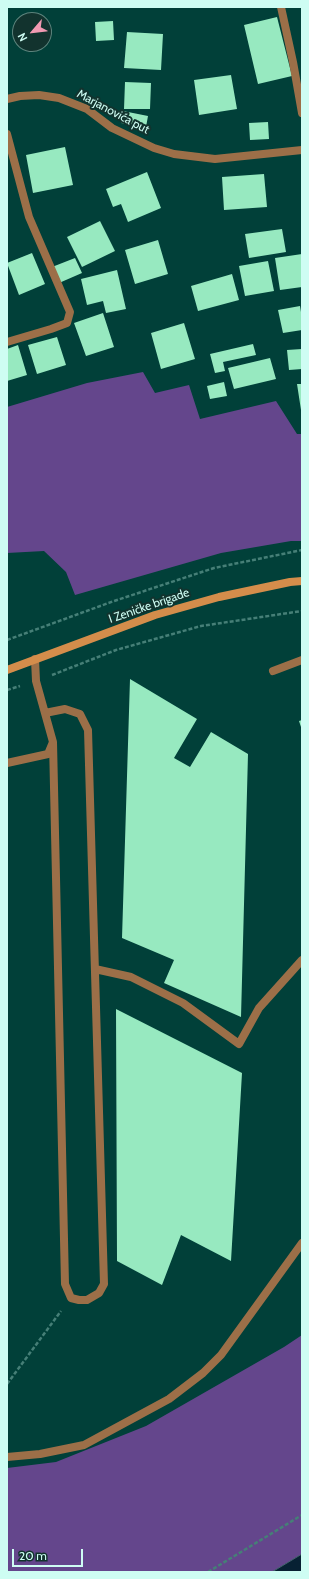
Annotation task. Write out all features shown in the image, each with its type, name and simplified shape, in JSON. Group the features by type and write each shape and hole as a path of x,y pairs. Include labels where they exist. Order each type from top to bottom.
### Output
{"street":[{"path":"281,7 302,113"},
{"name":"Marjanovića put","path":"7,99 20,96 39,95 59,98 87,109 112,128 154,148 174,154 215,158 302,150"},
{"path":"7,134 29,217 70,312 67,323 7,342"},
{"name":"I Zeničke brigade","path":"7,670 155,615 219,597 290,582 302,581"},
{"path":"35,659 36,681 53,742 65,1284 70,1298 87,1300 99,1293 104,1284 88,730 80,714 65,709 45,713"},
{"path":"273,671 302,660"},
{"path":"7,763 48,754 53,742"},
{"path":"95,969 130,977 183,1003 239,1044 259,1008 302,960"},
{"path":"7,1457 40,1454 84,1445 169,1399 203,1372 221,1355 302,1242"}],"path":[{"path":"7,640 114,601 214,568 302,550"},
{"path":"7,690 36,681 116,650 201,626 302,611"},
{"path":"7,1384 70,1298"},
{"path":"208,1572 302,1515"}],"shaded area":[{"path":"143,372 155,393 189,385 200,419 276,401 297,434 302,434 302,541 291,541 221,553 75,595 66,572 44,551 7,553 7,407 87,383"},
{"path":"302,1335 302,1554 272,1572 7,1572 7,1468 56,1462 146,1426 284,1347"}],"water":[{"path":"302,1554 302,1572 272,1572"}],"building":[{"path":"277,17 292,76 258,84 244,25"},
{"path":"113,21 114,40 96,41 95,22"},
{"path":"127,32 163,34 161,70 124,68"},
{"path":"231,75 237,109 199,115 194,80"},
{"path":"125,82 151,83 150,109 124,109"},
{"path":"123,111 148,116 146,127 121,123"},
{"path":"268,122 269,139 250,140 249,123"},
{"path":"65,147 73,185 33,193 26,155"},
{"path":"147,172 161,208 128,222 121,204 113,207 106,189"},
{"path":"264,174 267,207 224,210 222,177"},
{"path":"100,221 115,251 82,267 67,237"},
{"path":"282,229 286,252 249,258 245,234"},
{"path":"158,240 168,274 135,284 125,250"},
{"path":"32,253 45,284 19,295 7,263"},
{"path":"302,254 302,287 280,290 275,258"},
{"path":"75,258 82,273 59,283 52,267"},
{"path":"268,261 274,291 245,296 239,266"},
{"path":"117,270 126,309 106,313 103,301 87,305 81,279"},
{"path":"232,274 239,300 198,311 191,286"},
{"path":"300,306 302,330 283,333 278,310"},
{"path":"103,313 114,347 86,356 74,323"},
{"path":"184,323 195,359 161,369 151,333"},
{"path":"57,337 66,365 37,374 28,345"},
{"path":"253,344 256,355 223,362 225,371 215,373 210,354"},
{"path":"18,345 27,375 7,381 7,349"},
{"path":"302,349 302,369 289,370 287,350"},
{"path":"270,358 276,379 234,389 228,368"},
{"path":"224,382 227,396 210,399 207,386"},
{"path":"297,384 302,384 302,410 301,410"},
{"path":"130,679 197,719 174,758 190,767 211,732 248,754 241,1017 164,983 174,960 122,938"},
{"path":"302,720 302,730 299,721"},
{"path":"116,1009 242,1073 231,1261 181,1235 162,1285 117,1261"}]}
